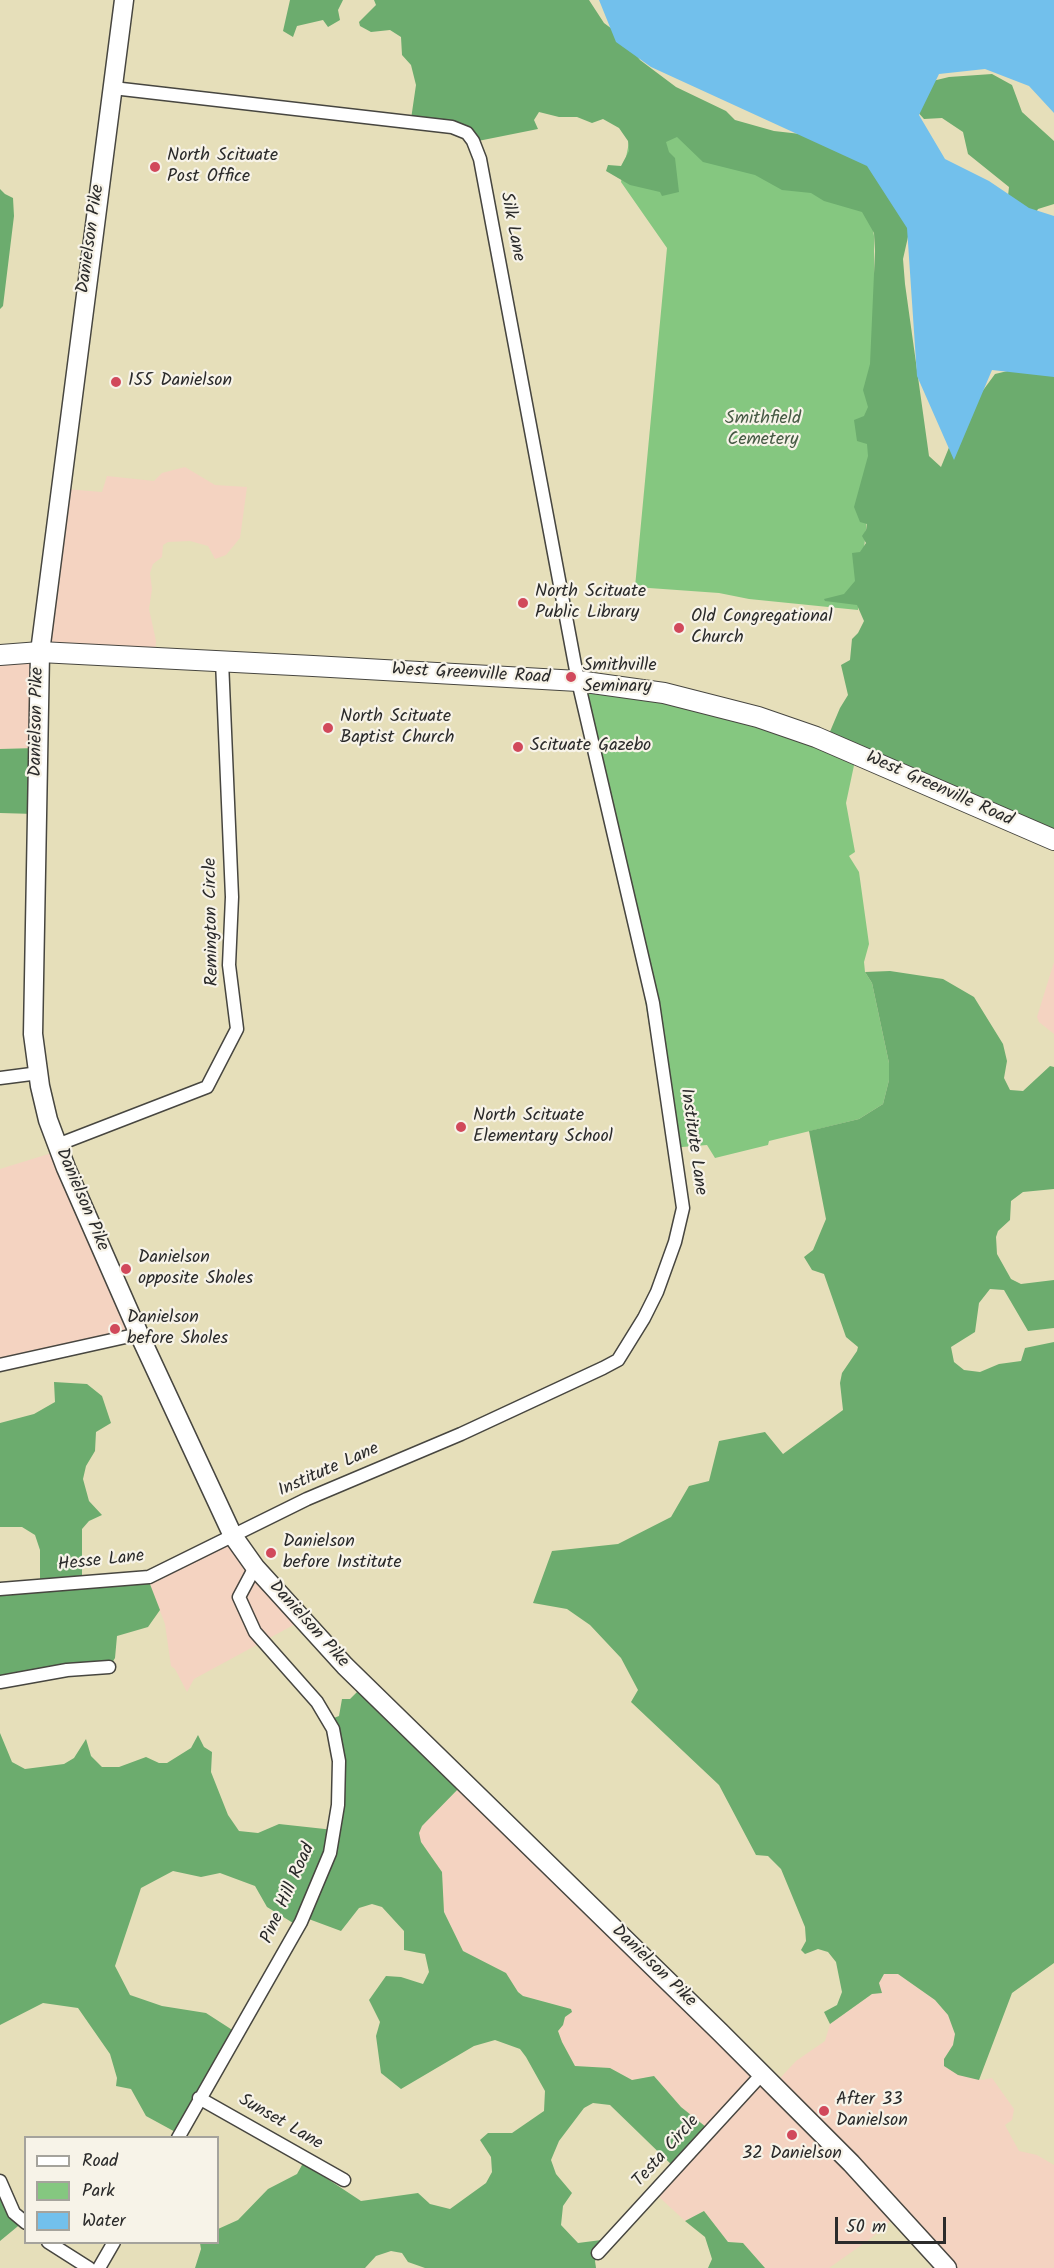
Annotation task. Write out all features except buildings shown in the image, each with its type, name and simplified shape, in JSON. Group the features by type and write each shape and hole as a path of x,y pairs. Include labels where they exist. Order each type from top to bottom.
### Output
{"main road":[{"name":"Danielson Pike","path":"124,0 40,652 33,1034 48,1120 57,1145 139,1334 233,1536 255,1567 345,1666 859,2171 947,2268"},
{"name":"West Greenville Road","path":"0,655 40,652 578,681 664,693 758,717 858,755 1054,840"}],"street":[{"name":"Silk Lane","path":"113,88 452,127 467,133 480,159 578,681"},
{"name":"Remington Circle","path":"57,1145 207,1087 237,1029 229,965 232,897 222,661"},
{"name":"Institute Lane","path":"233,1536 307,1499 461,1434 618,1360 657,1292 675,1242 681,1217 683,1208 681,1187 653,1003 578,681"},
{"path":"0,1078 39,1073"},
{"path":"0,1365 139,1334"},
{"name":"Hesse Lane","path":"0,1588 149,1577 233,1536"},
{"name":"Pine Hill Road","path":"179,2136 301,1922 330,1853 338,1805 339,1761 333,1729 317,1701 255,1632 239,1597 255,1567"},
{"path":"0,1682 67,1670 109,1667"},
{"name":"Testa Circle","path":"598,2253 762,2074"},
{"name":"Sunset Lane","path":"199,2098 344,2180"},
{"path":"0,2181 14,2213 24,2221"},
{"path":"51,2244 89,2268"},
{"path":"99,2268 113,2244"}],"shaded area":[{"path":"185,467 215,485 247,487 240,538 226,555 215,559 208,546 190,541 168,542 163,545 162,557 153,564 150,573 152,589 149,609 156,641 155,656 44,653 65,489 102,492 107,476 154,481 162,473"},
{"path":"38,653 37,748 0,749 0,656"},
{"path":"1054,962 1054,1034 1039,1022 1037,1017"},
{"path":"55,1152 135,1334 0,1366 0,1169"},
{"path":"225,1540 299,1622 194,1679 187,1692 175,1669 171,1666 165,1624 148,1579"},
{"path":"460,1787 771,2088 796,2061 825,2041 830,2024 872,1994 884,1974 898,1974 935,2000 948,2015 955,2034 953,2045 944,2059 958,2075 982,2080 992,2078 1014,2109 1012,2120 1005,2125 1019,2151 1037,2155 1054,2165 1054,2268 941,2268 893,2219 870,2239 829,2268 765,2268 743,2243 728,2242 704,2211 685,2221 657,2195 711,2131 681,2107 654,2076 632,2080 610,2068 575,2066 558,2031 565,2017 572,2012 571,2009 523,1996 506,1973 463,1951 444,1912 442,1872 421,1842 419,1833 422,1826"}],"green space":[{"path":"290,0 343,0 338,10 340,20 328,27 323,20 297,26 293,37 283,31"},
{"path":"374,0 589,0 604,23 620,35 640,60 676,87 726,111 735,120 774,131 827,137 872,168 910,228 903,259 905,284 929,456 941,467 950,445 976,400 995,374 1016,369 1054,338 1054,839 826,741 848,695 841,665 850,660 852,639 864,621 857,605 824,599 844,594 855,581 852,553 860,552 866,543 862,536 867,524 860,522 854,507 868,456 867,444 857,441 854,420 864,416 868,407 863,390 870,364 875,251 874,233 862,212 824,201 811,193 782,190 755,175 703,162 677,137 666,142 669,152 675,158 679,192 662,196 660,192 630,185 606,171 608,165 621,166 629,151 628,141 619,128 603,119 592,123 577,117 559,117 539,112 534,120 538,129 478,141 411,119 416,85 411,65 402,55 401,37 390,30 371,32 360,26 359,22 376,5"},
{"path":"992,74 1012,85 1022,112 1054,141 1054,204 1038,209 1033,218 1007,205 1009,187 968,154 963,132 942,118 924,119 915,109 916,85 949,77"},
{"name":"Smithfield Cemetery","path":"634,118 870,209 874,236 876,428 858,610 749,599 719,593 635,587 667,248 621,182"},
{"path":"0,189 13,198 14,216 3,306 0,309"},
{"path":"580,683 670,694 856,756 846,803 855,852 849,856 859,872 869,944 864,962 865,972 872,983 889,1063 889,1080 883,1104 859,1119 769,1141 768,1145 715,1158 707,1145 670,1148 641,977"},
{"path":"37,748 35,814 0,813 0,749"},
{"path":"890,971 943,979 974,997 1003,1044 1007,1061 1004,1078 1010,1090 1023,1091 1050,1066 1054,1067 1054,1189 1023,1192 1011,1201 1010,1220 998,1231 996,1237 997,1254 1011,1279 1021,1284 1054,1280 1054,1328 1028,1331 1004,1290 990,1289 979,1303 975,1332 951,1347 954,1362 964,1370 980,1372 999,1364 1021,1361 1025,1348 1054,1342 1054,1963 1012,1993 979,2080 958,2075 944,2066 944,2059 953,2045 955,2034 948,2015 935,2000 898,1974 884,1974 879,1983 882,1993 872,1994 830,2024 824,2012 837,2005 842,1992 836,1962 828,1952 818,1949 805,1954 801,1950 806,1941 805,1927 781,1869 768,1856 756,1855 719,1785 631,1702 638,1690 621,1658 590,1625 567,1609 533,1603 552,1551 618,1544 671,1517 689,1486 709,1481 719,1441 765,1432 783,1454 843,1410 840,1383 842,1373 858,1347 846,1337 824,1274 812,1270 804,1257 813,1250 826,1219 809,1131 859,1119 883,1104 889,1080 889,1063 872,983 865,972"},
{"path":"54,1382 87,1384 102,1396 111,1423 96,1432 95,1451 86,1466 83,1479 89,1501 102,1515 89,1521 82,1529 82,1581 148,1579 160,1610 148,1627 117,1636 115,1658 109,1668 0,1682 0,1589 40,1585 40,1550 35,1535 22,1527 0,1527 0,1423 34,1414 55,1402"},
{"path":"359,1690 460,1787 422,1826 419,1833 421,1842 442,1872 444,1912 463,1951 506,1973 523,1996 571,2009 572,2012 565,2017 558,2031 575,2066 610,2068 632,2080 654,2076 681,2107 711,2131 676,2169 610,2105 593,2103 584,2108 559,2141 551,2160 556,2174 572,2193 563,2206 561,2225 578,2243 609,2239 595,2261 596,2268 425,2268 408,2262 402,2253 391,2251 376,2256 365,2268 195,2268 201,2249 200,2244 219,2244 219,2229 238,2220 268,2189 297,2174 305,2164 361,2201 418,2193 430,2204 450,2209 486,2183 492,2172 491,2157 480,2140 488,2133 512,2133 544,2111 545,2091 526,2057 520,2049 495,2040 474,2046 401,2089 381,2073 376,2036 380,2022 369,2000 386,1976 401,1977 423,1984 429,1972 425,1954 404,1950 404,1931 382,1907 372,1904 359,1908 341,1931 306,1918 298,1926 267,1907 255,1886 220,1873 201,1877 173,1871 141,1888 115,1966 130,1995 162,2006 206,2013 237,2033 179,2134 146,2116 131,2089 116,2086 117,2078 110,2054 78,2008 43,2003 0,2025 0,1733 12,1762 25,1769 64,1764 74,1758 86,1739 91,1756 102,1767 119,1767 146,1757 159,1763 167,1763 191,1748 198,1735 204,1747 212,1752 211,1772 228,1815 239,1831 258,1833 279,1824 334,1830 336,1828 331,1719 339,1716 342,1699 350,1699"},
{"path":"0,2180 23,2222 0,2241"},
{"path":"704,2211 728,2242 743,2243 765,2268 708,2268 712,2259 705,2237 685,2221"}],"water":[{"path":"599,0 1054,0 1054,113 1029,86 985,69 939,74 919,115 945,159 989,181 1029,208 1054,216 1054,377 992,370 954,460 917,376 907,228 867,166 651,67 616,42"}],"place":[{"name":"North Scituate Post Office","path":"155,167"},
{"name":"155 Danielson","path":"116,382"},
{"name":"North Scituate Public Library","path":"523,603"},
{"name":"Old Congregational Church","path":"679,628"},
{"name":"Smithville Seminary","path":"571,677"},
{"name":"North Scituate Baptist Church","path":"328,728"},
{"name":"Scituate Gazebo","path":"518,747"},
{"name":"North Scituate Elementary School","path":"461,1127"},
{"name":"Danielson opposite Sholes","path":"126,1269"},
{"name":"Danielson before Sholes","path":"115,1329"},
{"name":"Danielson before Institute","path":"271,1553"},
{"name":"After 33 Danielson","path":"824,2111"},
{"name":"32 Danielson","path":"792,2135"}]}
